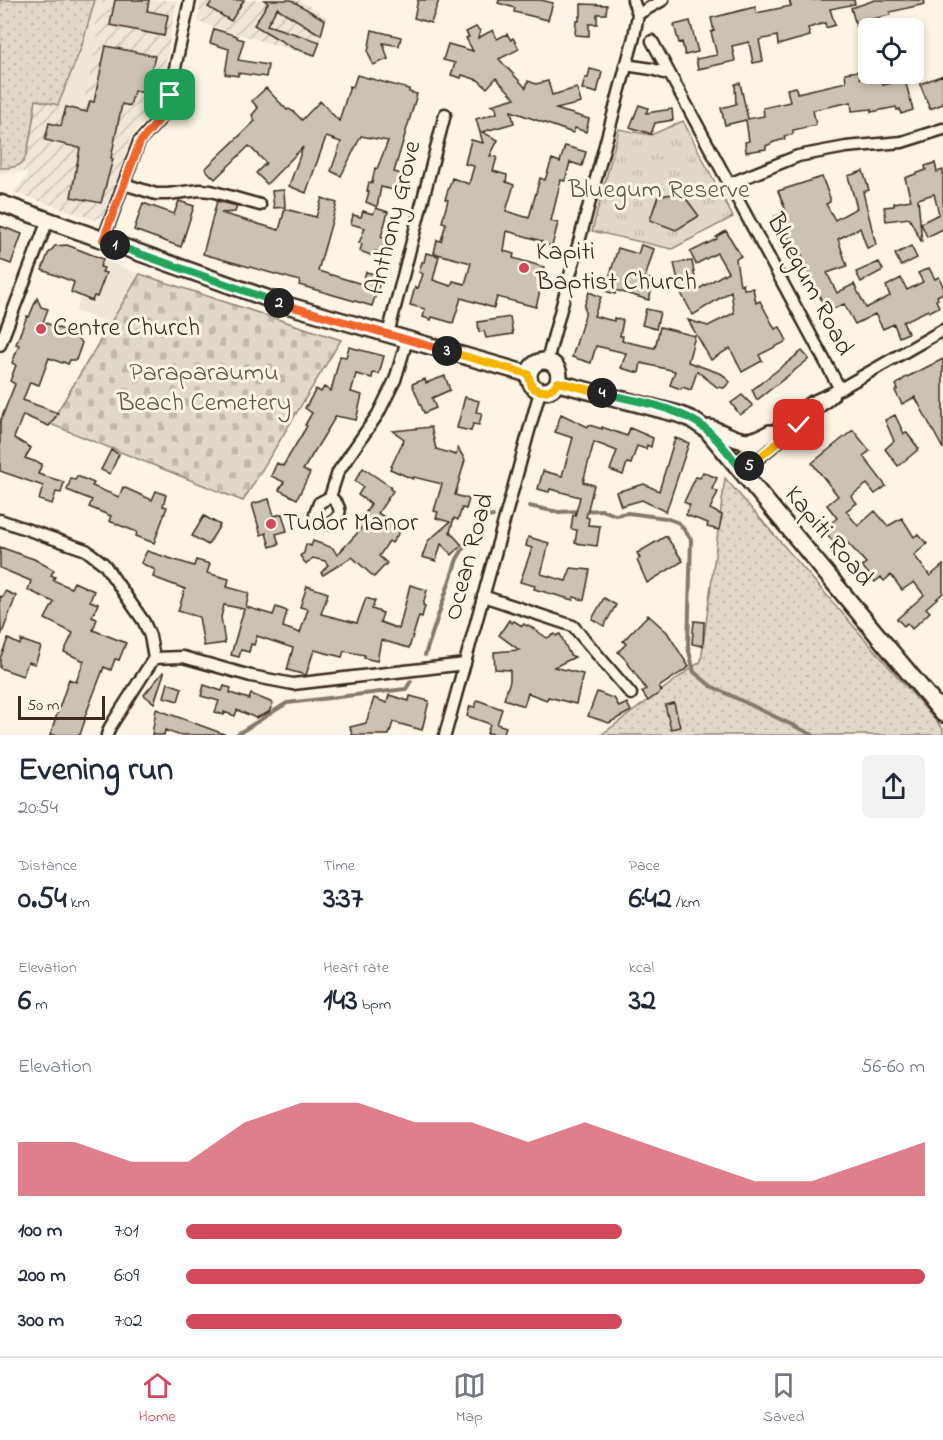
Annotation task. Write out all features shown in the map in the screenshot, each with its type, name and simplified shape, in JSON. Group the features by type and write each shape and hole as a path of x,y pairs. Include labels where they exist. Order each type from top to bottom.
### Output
{"main road":[{"path":"0,203 283,304 528,374"},
{"path":"548,361 559,372 558,382 552,389 540,391 532,387 528,374 535,363 548,361"},
{"name":"Kapiti Road","path":"558,382 668,411 699,424 712,435 739,466 941,706"},
{"path":"699,424 744,442 756,440 770,433"}],"street":[{"path":"103,240 140,142 160,119 167,104 190,0"},
{"path":"548,361 634,37 638,14 633,0"},
{"path":"638,14 663,0"},
{"name":"Bluegum Road","path":"652,41 840,389"},
{"path":"626,65 652,69 670,75"},
{"name":"Anthony Grove","path":"388,334 445,114"},
{"path":"729,184 798,156 846,147 902,142 943,129"},
{"path":"124,184 156,194 211,191 260,205"},
{"path":"0,345 48,220"},
{"path":"739,466 770,433 810,403 840,389 943,330"},
{"path":"330,497 338,472 382,405 395,380 407,339"},
{"path":"739,466 840,389"},
{"name":"Ocean Road","path":"446,735 540,391"},
{"path":"0,520 86,550 104,564 144,622 150,636 154,658 107,735"},
{"path":"483,596 573,626 631,694"},
{"path":"154,658 183,657 251,676 293,684 465,664"}],"shaded area":[{"path":"0,0 103,0 94,30 98,34 82,111 36,100 22,172 0,173"},
{"path":"103,0 177,0 157,102 131,138 104,214 95,220 13,192 27,177 27,172 22,172 36,100 82,110 98,34 94,30"},
{"path":"200,0 299,0 327,17 316,57 198,22"},
{"path":"84,253 140,274 110,323 75,311 81,296 71,292"}],"green space":[{"path":"0,0 95,0 81,48 58,105 36,100 25,158 18,165 6,168 0,168"},
{"name":"Bluegum Reserve","path":"683,121 733,217 672,249 592,231 619,129 651,135"},
{"name":"Paraparaumu Beach Cemetery","path":"140,274 341,340 243,501 50,424"},
{"path":"725,478 943,729 943,735 601,735 701,661"}],"building":[{"path":"115,0 149,0 147,11 168,15 164,36 110,25"},
{"path":"213,0 244,0 231,21 208,7"},
{"path":"264,0 291,0 325,20 321,35 277,8 267,25 320,42 315,55 293,48 254,25 268,3"},
{"path":"418,0 439,0 431,23 414,18"},
{"path":"499,0 541,0 553,3 548,20 514,12 515,8 498,3"},
{"path":"789,0 854,0 855,4 830,9 835,25 826,28 825,23 808,28 810,36 778,45 777,36 759,40 763,61 753,63 749,42 732,46 735,61 698,69 696,59 717,55 711,32 714,31 711,18 755,7 756,13 791,6"},
{"path":"875,0 924,0 925,4 890,12 890,15 876,18 858,18 857,29 851,8"},
{"path":"581,4 607,5 606,14 597,14 597,24 589,24 589,36 575,35 576,21 579,21 579,16 581,16"},
{"path":"690,21 698,52 685,55 674,25"},
{"path":"476,27 480,31 478,38 493,30 497,39 507,34 511,40 513,38 519,49 499,59 526,88 528,81 536,84 548,81 552,95 577,88 581,103 556,109 589,119 586,132 575,128 573,133 511,111 514,123 482,132 498,140 490,156 497,157 493,171 507,175 506,182 514,185 506,211 529,218 540,178 545,180 552,159 560,162 565,146 586,152 582,166 570,162 565,181 561,180 551,221 558,223 552,246 507,231 504,251 514,254 513,258 544,267 536,307 497,297 494,308 461,298 453,323 423,317 425,309 410,305 415,287 418,288 423,274 419,272 426,253 439,256 433,280 451,286 453,281 465,284 471,263 434,253 437,240 441,241 446,223 442,222 448,200 445,199 452,178 469,184 474,166 465,164 471,140 483,143 476,119 497,113 496,107 491,105 515,98 496,78 487,88 478,80 462,75 461,78 451,75 455,63 443,60 448,44 473,51 466,38 469,37 466,32"},
{"path":"214,29 244,40 238,60 268,65 266,77 238,73 238,76 225,74 229,49 210,43"},
{"path":"372,30 401,37 399,46 383,43 388,59 373,65 368,52"},
{"path":"106,46 155,56 146,93 134,91 130,106 122,104 111,158 113,159 101,203 71,197 80,148 45,140 49,123 61,126 66,107 87,112 90,101 94,102"},
{"path":"590,69 602,72 597,93 582,89"},
{"path":"858,71 858,84 906,84 913,110 901,114 900,109 897,110 896,107 871,112 871,109 852,111 851,102 813,110 816,125 793,130 793,134 784,136 785,139 766,146 766,149 746,152 745,142 749,141 746,120 725,125 721,108 736,104 735,84 740,83 748,119 764,116 763,108 790,102 787,89 796,87 797,93 846,82 845,73"},
{"path":"357,75 409,89 409,92 417,94 394,172 402,174 398,191 381,187 377,207 366,202 369,192 367,191 388,141 361,136 341,176 331,171 341,142 326,137 306,193 289,186 303,147 267,184 256,173 266,163 249,146 215,179 205,169 255,121 252,115 258,108 252,101 266,88 287,110 294,112 302,120 320,101 339,121 350,86 353,87"},
{"path":"943,75 943,104 930,109 920,84"},
{"path":"639,105 648,108 646,113 672,109 673,120 655,123 651,134 630,127"},
{"path":"935,163 937,172 943,170 943,229 927,237 921,223 939,214 934,194 918,199 922,243 909,218 886,221 884,207 911,200 905,178 926,170 925,166"},
{"path":"863,171 869,190 863,192 876,245 867,248 860,228 838,239 847,266 827,273 837,293 854,284 866,308 890,296 886,286 901,278 907,290 923,282 918,273 929,268 935,279 939,277 943,286 943,293 937,296 936,300 939,307 903,322 908,333 899,337 894,324 883,329 875,314 855,324 844,304 827,312 800,251 796,253 783,225 779,227 774,217 786,211 778,191 822,177 830,198 830,202 826,204 835,220 857,208 848,176"},
{"path":"284,190 285,207 274,208 272,191"},
{"path":"682,193 699,216 676,230 650,220 658,196"},
{"path":"322,198 337,203 318,271 362,284 366,272 382,276 372,306 299,285 300,281 203,254 217,201 237,206 235,212 221,213 279,230 285,209 316,217"},
{"path":"179,201 194,206 181,247 134,230 143,203 174,214"},
{"path":"376,208 388,212 381,237 386,239 381,253 375,251 373,256 360,251 362,244 359,243 365,228 351,224 353,215 361,217 363,211 373,214"},
{"path":"0,226 22,234 11,264 0,260"},
{"path":"726,231 741,256 736,259 740,285 743,284 744,289 753,288 756,303 760,301 775,329 780,327 787,341 759,355 762,361 742,372 730,348 711,360 688,320 708,326 734,313 731,291 693,315 681,293 674,263 692,261 697,290 728,272 717,253 696,264 690,252 717,239 716,237"},
{"path":"67,245 103,259 100,267 104,268 102,272 106,273 97,297 94,296 92,301 71,292 74,282 42,270 48,254 55,246"},
{"path":"641,245 654,249 645,278 654,280 649,300 615,290 615,294 605,291 618,248 638,254"},
{"path":"911,246 917,258 901,266 895,254"},
{"path":"879,262 883,270 861,282 856,272"},
{"path":"589,292 601,297 594,316 614,321 614,318 623,320 620,336 623,336 622,341 655,348 660,327 695,336 688,362 722,374 730,382 724,388 717,387 697,371 691,390 682,387 681,389 670,385 675,371 641,363 639,373 621,368 626,353 596,346 591,363 572,357 585,315 584,307"},
{"path":"37,298 41,307 48,309 43,322 79,336 78,340 82,343 76,360 70,360 68,364 49,358 39,385 30,382 23,400 58,413 49,426 23,415 14,438 31,448 25,458 42,464 38,474 64,482 61,493 56,492 52,504 39,500 43,486 0,471 0,422 15,384 10,381 16,365 12,363 19,345 16,344"},
{"path":"646,309 660,312 656,329 642,325"},
{"path":"510,317 513,334 486,338 484,331 479,332 478,322"},
{"path":"349,347 384,356 379,374 373,373 372,378 356,374 351,392 362,395 356,420 336,416 303,470 310,473 297,499 279,490 284,482 271,476 277,463 283,466 307,426 305,425 312,413 305,408 316,389 321,392 324,387 331,391 340,356 346,357"},
{"path":"802,351 809,359 757,400 752,390"},
{"path":"943,359 943,449 915,397 902,404 895,391 898,389 896,385 905,378"},
{"path":"445,376 450,390 432,398 436,408 424,413 412,384 425,379 426,383"},
{"path":"742,395 753,406 740,415 731,403"},
{"path":"465,397 479,401 476,412 482,413 479,425 473,424 471,431 457,428"},
{"path":"561,414 588,427 589,425 602,429 602,427 627,436 630,428 653,438 651,447 647,445 646,449 637,446 631,464 627,463 623,475 610,470 617,451 594,442 583,482 594,485 586,517 589,518 588,525 600,526 597,546 575,543 577,530 571,529 573,515 575,516 580,497 550,489 549,492 538,489 543,471 562,476 573,438 555,432"},
{"path":"895,415 904,434 906,432 919,449 898,466 885,449 894,441 885,420"},
{"path":"431,427 436,449 456,455 458,448 465,460 455,495 469,499 466,509 462,508 458,520 454,518 450,532 462,545 452,555 441,544 436,561 422,557 428,541 450,522 436,518 438,512 434,511 442,484 414,477 413,479 390,469 404,439 393,431"},
{"path":"853,430 870,451 863,456 886,486 875,494 867,484 851,496 857,503 846,511 858,526 875,511 888,526 902,518 914,537 918,534 927,544 914,555 930,576 943,565 943,593 926,608 930,612 912,629 907,623 904,626 897,619 924,595 914,582 902,590 891,575 884,581 881,577 875,582 862,566 866,563 846,541 839,548 823,530 837,518 827,505 838,496 812,463"},
{"path":"675,438 689,443 666,512 642,500 621,506 616,492 644,484 659,491"},
{"path":"111,450 119,454 110,474 101,470"},
{"path":"363,468 391,487 393,491 378,513 398,526 400,531 392,543 389,541 379,556 387,563 374,577 352,557 323,575 321,573 328,565 325,561 313,558 306,564 300,556 304,553 306,544 311,546 313,541 333,548 337,555 361,529 357,526 371,504 358,495 363,487 355,481"},
{"path":"703,472 717,478 712,489 718,492 710,509 722,515 719,530 707,527 708,523 686,515 690,505 684,502 696,477 700,478"},
{"path":"77,476 94,483 92,486 119,497 123,487 152,500 156,491 166,495 163,506 167,507 154,543 136,536 137,532 109,521 111,516 89,507 92,500 67,490 71,478 75,480"},
{"name":"Tudor Manor","path":"269,499 274,516 282,514 287,531 276,534 279,544 270,547 266,533 261,535 252,504"},
{"path":"204,516 220,525 208,545 192,536"},
{"path":"666,536 683,561 647,583 637,560 640,558 637,553"},
{"path":"528,537 549,543 541,574 566,581 571,568 590,570 584,600 574,597 573,600 534,589 535,586 520,582 532,548 526,546"},
{"path":"0,547 34,559 54,570 51,575 55,577 53,580 71,588 74,582 94,591 90,601 98,604 92,617 97,619 93,630 126,643 119,660 115,659 111,670 104,667 80,735 50,735 69,679 76,682 84,661 64,652 73,633 45,619 54,602 28,590 31,581 0,568"},
{"path":"147,551 194,566 196,560 210,564 207,573 229,579 227,587 249,593 246,607 273,615 276,607 287,611 283,627 300,633 308,609 300,607 307,586 328,593 321,614 357,623 366,598 375,601 372,609 383,613 380,622 399,629 410,585 427,590 423,605 425,606 422,617 419,616 409,648 381,640 377,661 364,658 365,655 344,651 342,657 314,650 306,675 287,670 293,648 257,636 249,652 241,650 239,657 231,655 244,609 224,605 221,617 225,643 204,646 199,617 178,611 185,589 153,577 155,570 141,563"},
{"path":"5,591 16,596 1,636 0,596 3,597"},
{"path":"604,598 616,605 604,626 592,619"},
{"path":"648,615 667,632 689,667 659,687 662,691 648,701 642,692 646,689 618,652 626,644 623,641"},
{"path":"509,620 522,626 528,625 547,638 560,634 570,655 575,657 554,667 583,674 576,704 548,697 547,700 528,693 524,706 504,699 510,681 510,670 495,669 494,652 519,650 499,635"},
{"path":"694,621 704,622 703,646 692,644"},
{"path":"8,639 20,645 21,640 41,647 35,664 28,662 23,676 0,668 0,658"},
{"path":"164,673 154,703 144,695"},
{"path":"168,683 182,688 178,701 164,697"},
{"path":"204,685 222,691 224,686 231,688 230,693 249,699 251,694 273,703 269,712 256,718 237,710 235,716 224,712 224,715 215,712 219,701 201,696"},
{"path":"597,692 615,699 619,707 627,703 631,711 609,723 588,716"},
{"path":"389,695 409,701 410,696 429,701 422,730 393,722 389,735 352,735 350,727 366,723 374,698 387,703"},
{"path":"477,700 502,709 497,724 506,727 503,735 487,733 490,724 467,716 470,706 475,707"},
{"path":"674,703 680,727 671,729 665,705"},
{"path":"156,709 224,735 178,735 165,730 164,735 152,735"}],"waterway":[{"path":"529,506 558,512 602,510 615,515 628,513 666,518 679,523 691,539 688,647 694,672 711,686 813,735"},
{"path":"425,655 457,559 482,518 493,516"},
{"path":"236,735 287,703 406,689 411,681"}],"place":[{"name":"Kapiti Baptist Church","path":"524,268"},
{"name":"Centre Church","path":"41,329"},
{"name":"Tudor Manor","path":"271,524"}],"route":[{"path":"170,95 160,119 149,129 132,158 103,240 283,304 528,374 532,387 540,391 552,389 558,382 684,416 692,419 712,435 743,471 799,425"}]}
